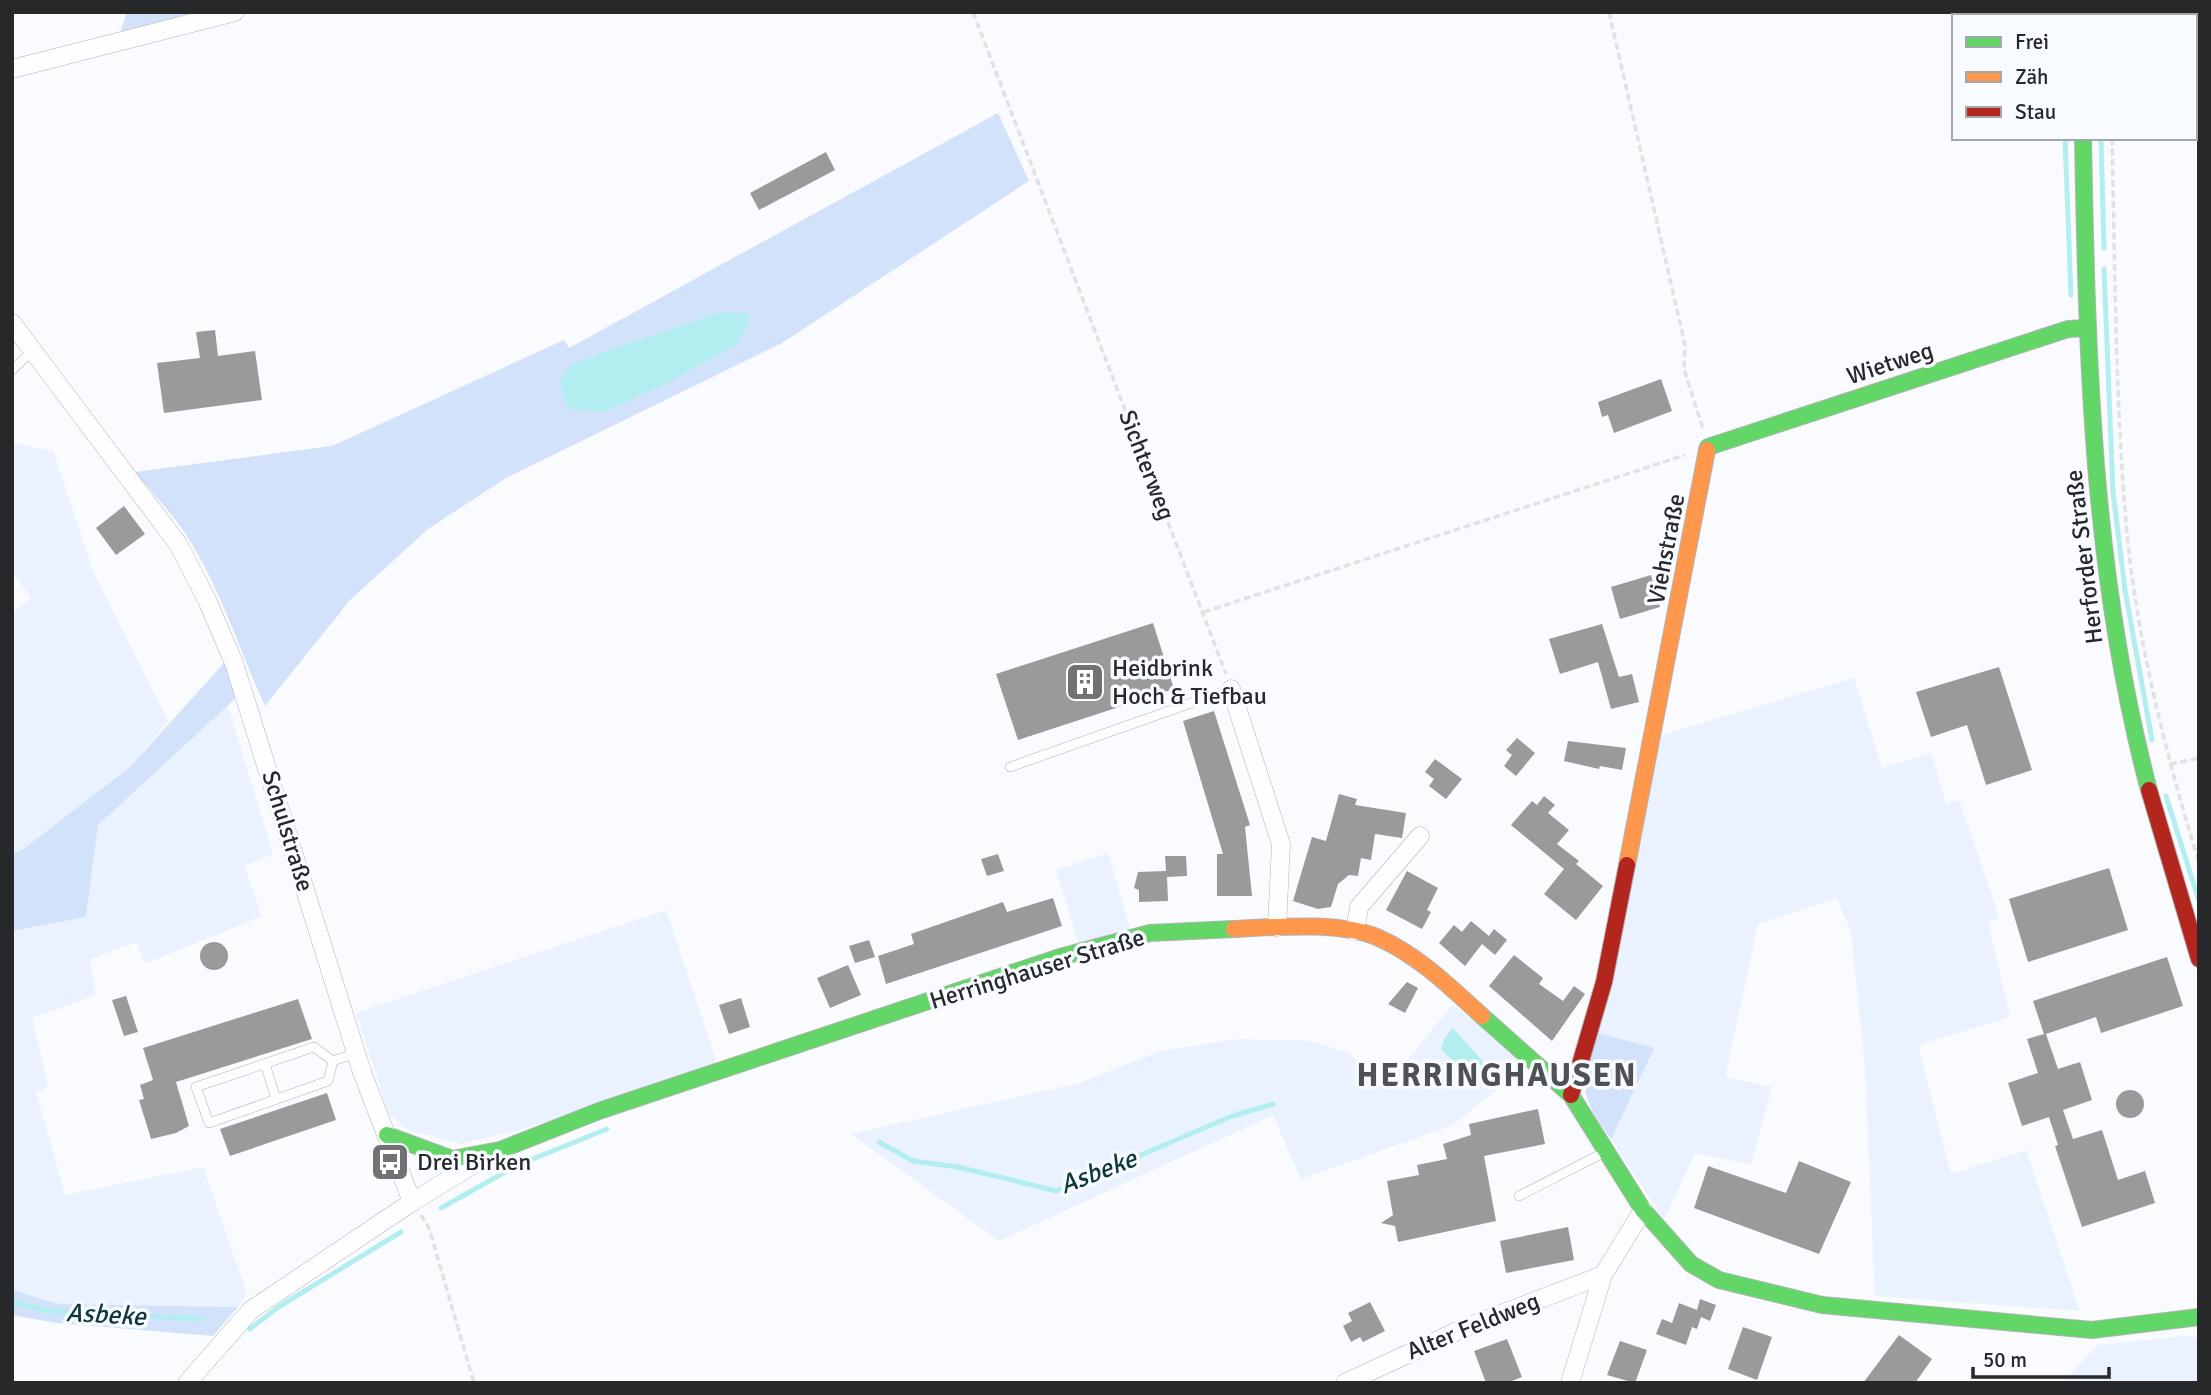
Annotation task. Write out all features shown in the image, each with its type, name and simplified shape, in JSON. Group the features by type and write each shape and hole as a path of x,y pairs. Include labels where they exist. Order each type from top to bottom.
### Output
{"street":[{"path":"12,69 235,12"},
{"name":"Herforder Straße","path":"2083,140 2088,328 2098,513 2111,615 2138,749 2199,959"},
{"name":"Schulstraße","path":"12,323 178,544 207,600 234,663 356,1053 412,1202"},
{"name":"Wietweg","path":"1708,447 2056,333 2088,328"},
{"name":"Viehstraße","path":"1572,1095 1604,982 1708,447"},
{"path":"1231,689 1280,844 1276,927"},
{"path":"1355,931 1359,907 1420,836"},
{"name":"Herringhauser Straße","path":"187,1383 251,1310 459,1171 500,1150 599,1111 1072,954 1150,933 1276,927 1355,931 1378,938 1424,964 1572,1095 1643,1210 1691,1264 1719,1280 1822,1305 2092,1330 2199,1317"},
{"name":"Herringhauser Straße","path":"387,1135 452,1159 500,1150"},
{"path":"1570,1383 1603,1275 1643,1210"},
{"name":"Alter Feldweg","path":"1345,1383 1462,1329 1603,1275"}],"lane":[{"path":"12,370 32,351"},
{"path":"1010,766 1231,689"},
{"path":"314,1047 333,1061 328,1081 209,1123 197,1087 314,1047"},
{"path":"333,1061 356,1053"},
{"path":"265,1064 276,1099"},
{"path":"1519,1196 1607,1151"}],"path":[{"name":"Sichterweg","path":"974,12 1231,689"},
{"path":"1204,612 1708,447 1685,369 1685,345 1609,12"},
{"path":"2112,140 2125,511 2138,610 2169,764 2199,863"},
{"path":"2169,764 2199,758"},
{"path":"412,1202 429,1228 474,1383"}],"shaded area":[{"path":"127,12 195,12 120,33"},
{"path":"998,113 1029,181 782,343 506,478 428,529 350,600 265,706 203,563 179,525 135,472 332,446 564,340 569,348"},
{"path":"719,313 751,314 739,343 671,381 605,412 568,409 560,381 570,366"},
{"path":"12,443 53,451 93,571 168,721 129,768 22,850 12,854 12,614 31,598 12,571"},
{"path":"226,661 238,696 98,825 86,917 12,931 12,854 22,850 129,768"},
{"path":"1854,678 1882,768 1931,753 1946,804 1959,800 1999,917 1988,923 2010,1017 1918,1045 1951,1174 2026,1150 2080,1311 1875,1296 1865,1066 1851,932 1837,898 1758,924 1725,1077 1772,1087 1751,1164 1695,1153 1664,1220 1611,1139 1598,1033 1659,736"},
{"path":"227,703 273,854 244,866 262,916 145,964 137,942 90,959 96,995 32,1018 48,1087 36,1092 65,1195 203,1167 247,1294 238,1307 59,1304 12,1290 12,931 86,917 98,825"},
{"path":"1108,853 1130,929 1079,944 1056,870"},
{"path":"666,910 717,1064 526,1128 461,1144 408,1130 389,1114 356,1013"},
{"path":"1453,1005 1528,1064 1453,1125 1301,1179 1273,1115 999,1241 851,1134 1080,1083 1160,1051 1239,1039 1311,1041 1349,1053 1384,1088"},
{"path":"1453,1028 1487,1066 1482,1070 1455,1072 1451,1059 1441,1049 1444,1039"},
{"path":"1598,1033 1654,1048 1611,1139 1593,1111 1585,1089 1588,1065"},
{"path":"12,1290 59,1304 238,1307 213,1336 56,1323 12,1315"},
{"path":"2185,1336 2199,1338 2199,1383 2063,1383 2097,1345"}],"building":[{"path":"826,152 835,170 759,210 750,193"},
{"path":"215,330 218,356 255,351 262,400 164,413 157,363 200,358 196,332"},
{"path":"1661,379 1672,411 1614,433 1608,415 1602,417 1598,402"},
{"path":"124,506 145,534 116,555 96,528"},
{"path":"1651,575 1660,607 1620,619 1611,587"},
{"name":"Heidbrink Hoch & Tiefbau","path":"1153,623 1174,689 1018,740 996,674"},
{"path":"1602,624 1619,677 1632,674 1639,702 1611,709 1598,662 1560,674 1549,639"},
{"path":"1999,667 2032,770 1986,785 1967,725 1931,737 1916,692"},
{"path":"1214,711 1250,825 1245,827 1252,896 1217,896 1217,854 1223,854 1183,721"},
{"path":"1517,738 1535,753 1516,776 1504,766 1512,755 1506,750"},
{"path":"1568,741 1626,748 1622,770 1600,766 1599,769 1564,761"},
{"path":"1435,759 1462,779 1446,799 1429,786 1434,779 1425,772"},
{"path":"1339,794 1357,799 1355,805 1406,813 1402,838 1375,834 1371,860 1361,858 1358,876 1349,875 1338,884 1331,907 1318,909 1293,901 1312,837 1326,841"},
{"path":"1544,796 1555,805 1548,813 1569,830 1557,844 1579,861 1576,864 1603,886 1576,920 1544,894 1564,869 1511,825 1532,801 1537,805"},
{"path":"998,854 1004,871 987,876 981,859"},
{"path":"1165,856 1186,856 1187,876 1167,877 1168,901 1139,902 1139,890 1134,888 1138,872 1166,871"},
{"path":"2109,868 2128,930 2028,962 2009,899"},
{"path":"1407,871 1438,888 1427,910 1431,912 1422,929 1386,910"},
{"path":"1053,898 1062,926 886,984 878,956 914,944 911,934 1003,902 1007,912"},
{"path":"1471,921 1489,936 1494,929 1507,940 1495,955 1482,944 1465,966 1439,943 1454,925 1462,932"},
{"path":"869,940 875,957 855,963 849,946"},
{"path":"214,942 224,946 228,956 224,966 214,970 204,966 200,956 204,946"},
{"path":"1514,955 1543,978 1539,984 1563,1001 1574,986 1585,994 1552,1041 1489,986"},
{"path":"2167,957 2183,1006 2101,1033 2096,1017 2046,1034 2058,1069 2080,1062 2092,1100 2063,1110 2073,1139 2102,1130 2118,1180 2145,1171 2155,1203 2082,1227 2055,1146 2058,1145 2049,1117 2022,1126 2008,1083 2038,1073 2027,1039 2044,1034 2033,1001"},
{"path":"848,965 861,995 830,1008 817,978"},
{"path":"1407,982 1418,988 1405,1013 1388,1004"},
{"path":"126,996 138,1032 124,1036 112,1000"},
{"path":"741,998 750,1027 729,1034 719,1005"},
{"path":"298,999 312,1039 176,1082 189,1126 176,1133 151,1139 139,1100 144,1099 140,1085 153,1080 143,1048"},
{"path":"2130,1090 2140,1094 2144,1104 2140,1114 2130,1118 2120,1114 2116,1104 2120,1094"},
{"path":"327,1093 336,1120 230,1156 220,1129"},
{"path":"1538,1109 1545,1144 1484,1156 1496,1221 1398,1242 1395,1226 1381,1223 1393,1215 1387,1181 1419,1175 1417,1165 1447,1159 1443,1144 1471,1135 1469,1124"},
{"path":"1799,1161 1851,1182 1819,1254 1694,1208 1708,1166 1786,1193"},
{"path":"1568,1227 1574,1260 1506,1273 1500,1241"},
{"path":"1700,1299 1716,1305 1710,1321 1701,1317 1697,1329 1692,1327 1686,1345 1656,1334 1662,1319 1672,1323 1679,1303 1697,1310"},
{"path":"1370,1302 1385,1331 1363,1342 1360,1337 1351,1342 1343,1326 1352,1321 1348,1313"},
{"path":"1743,1327 1772,1337 1757,1380 1728,1369"},
{"path":"1899,1335 1932,1359 1915,1383 1863,1383"},
{"path":"1507,1339 1522,1377 1507,1383 1486,1383 1474,1351"},
{"path":"1620,1341 1647,1350 1635,1383 1607,1375"}],"waterway":[{"path":"2065,140 2071,295"},
{"path":"2101,140 2104,248"},
{"path":"2104,269 2113,492 2125,590 2152,740"},
{"path":"2166,796 2199,901"},
{"name":"Asbeke","path":"879,1142 913,1161 958,1167 1057,1191 1232,1116 1273,1104"},
{"name":"Asbeke","path":"441,1208 518,1165 607,1129"},
{"name":"Asbeke","path":"250,1329 280,1306 401,1232"},
{"name":"Asbeke","path":"12,1302 49,1311 201,1319"}],"traffic: fast":[{"path":"2083,140 2091,385 2104,548 2130,710 2149,790"},
{"path":"1707,450 1708,447 2068,329 2088,328"},
{"path":"387,1135 452,1159 500,1150 599,1111 1060,957 1150,933 1234,929"},
{"path":"1482,1016 1571,1095 1643,1210 1691,1264 1719,1280 1822,1305 2092,1330 2199,1317"}],"traffic: slow":[{"path":"1627,865 1707,450"},
{"path":"1234,929 1327,927 1379,938 1421,963 1482,1016"}],"traffic: jam":[{"path":"2149,790 2199,959"},
{"path":"1571,1095 1604,982 1627,865"}],"place":[{"name":"Heidbrink Hoch & Tiefbau","path":"1085,682"},
{"name":"Drei Birken","path":"390,1162"}],"district":[{"name":"HERRINGHAUSEN","path":"1497,1075"}]}
